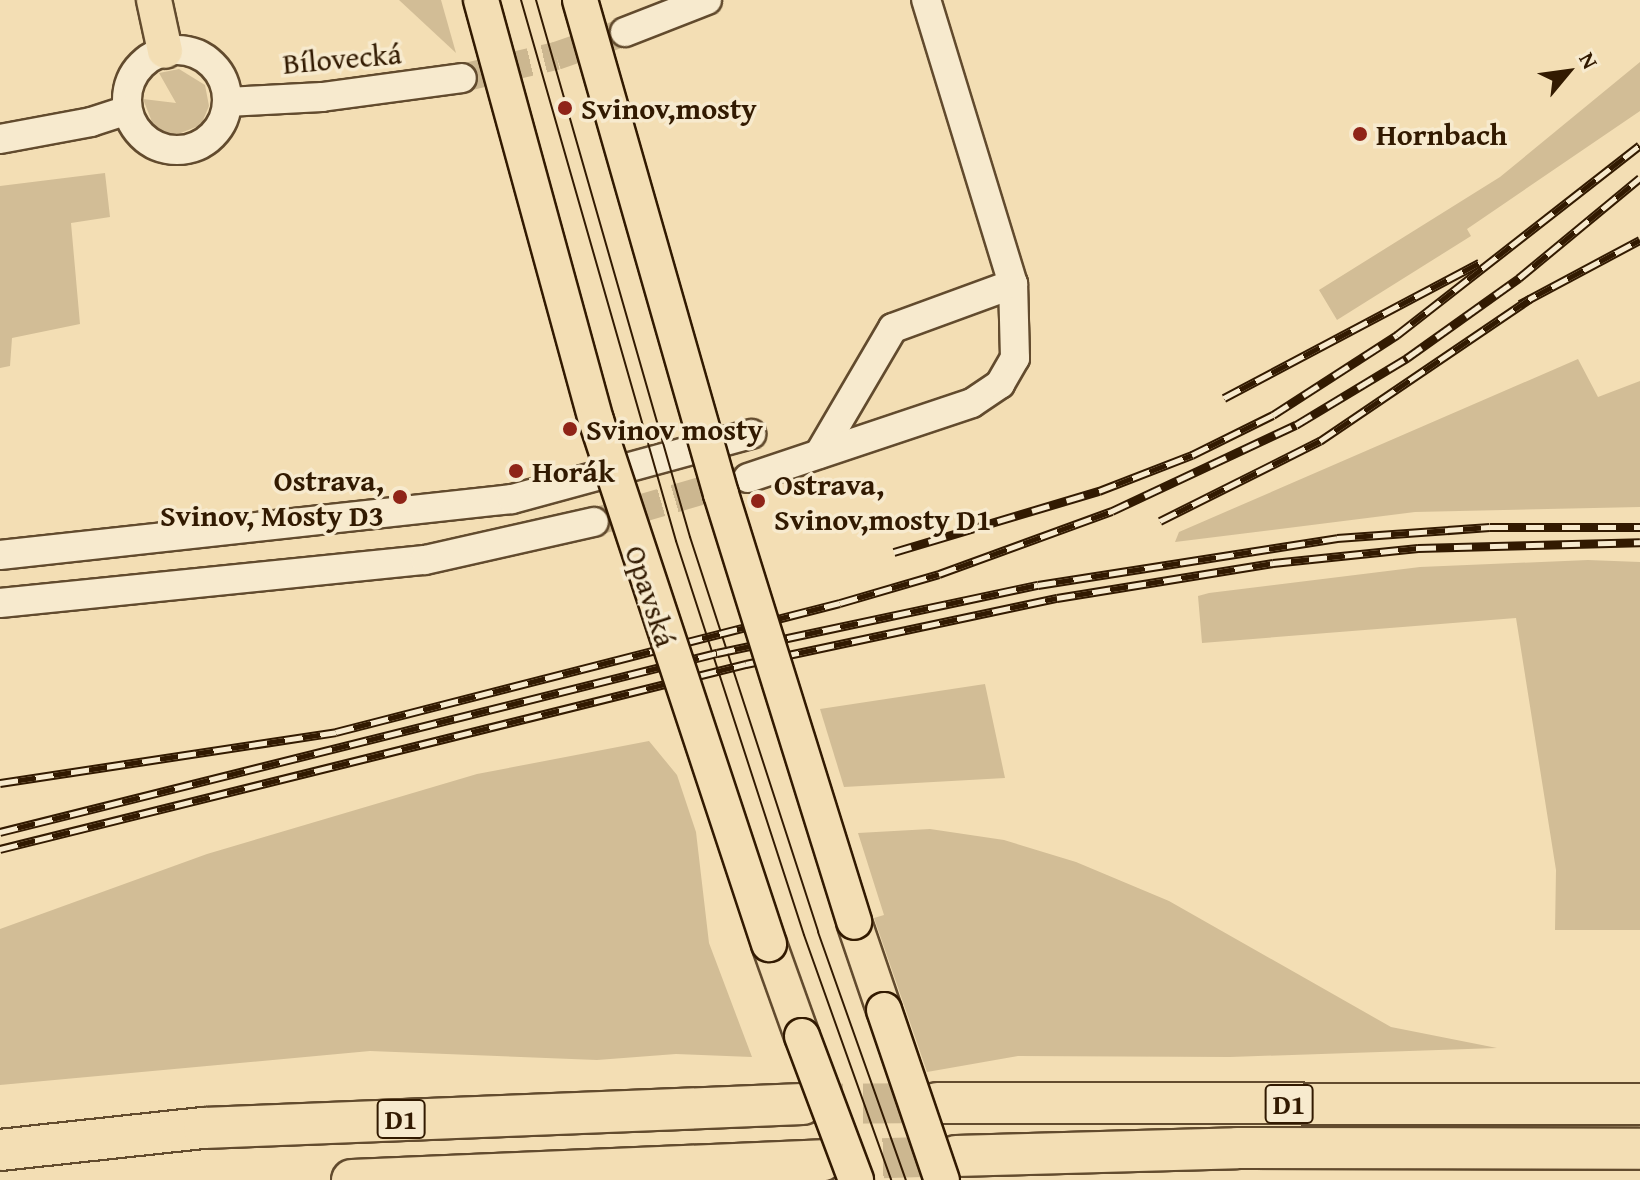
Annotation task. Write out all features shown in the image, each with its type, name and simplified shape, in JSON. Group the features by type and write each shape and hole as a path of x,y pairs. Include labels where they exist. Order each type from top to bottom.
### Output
{"highway":[{"name":"D1","path":"937,1103 1640,1104"},
{"name":"D1","path":"0,1150 204,1128 803,1104"},
{"name":"D1","path":"949,1168 1237,1148 1640,1149"},
{"name":"D1","path":"352,1180 823,1160"}],"main road":[{"path":"154,0 165,51"},
{"name":"Opavská","path":"481,0 596,420 769,944 856,1180"},
{"path":"580,0 721,494 854,922 884,1010 949,1168"}],"street":[{"path":"625,32 707,0"},
{"path":"748,478 972,403 1000,384 1015,358 1013,284 926,0"},
{"path":"180,49 209,61 219,72 227,102 214,135 182,150 167,150 141,136 127,110 136,69 165,51 180,49"},
{"name":"Bílovecká","path":"227,102 322,97 462,78"},
{"path":"0,139 91,122 127,110"},
{"path":"819,454 893,328 1013,284"},
{"path":"0,555 512,499 751,434"},
{"path":"0,603 425,560 594,522"}],"shaded area":[{"path":"399,0 441,0 456,53"},
{"path":"1640,62 1640,111 1467,229 1471,236 1337,320 1319,290 1500,177"},
{"path":"179,69 205,85 209,106 201,125 173,136 154,127 143,99 176,103 159,73"},
{"path":"105,173 110,217 71,223 80,324 12,338 10,366 0,368 0,186"},
{"path":"1578,359 1598,397 1640,381 1640,507 1415,512 1175,542 1179,532"},
{"path":"1588,560 1640,562 1640,930 1555,930 1556,870 1516,618 1202,643 1198,596 1209,593 1420,567"},
{"path":"985,684 1005,778 844,787 820,709"},
{"path":"649,741 677,775 696,832 709,943 752,1057 676,1054 597,1060 370,1051 0,1085 0,929 207,854 477,774"},
{"path":"930,829 1004,840 1076,862 1169,901 1391,1027 1497,1048 1230,1057 1018,1056 927,1072 874,918 884,915 858,833"}],"tunnel":[{"path":"462,78 556,56 625,32"},
{"path":"594,522 739,480"},
{"path":"803,1104 937,1103"},
{"path":"823,1160 956,1156"}],"tram line":[{"path":"521,0 676,541 804,935 891,1180"},
{"path":"536,0 690,537 818,932 906,1180"}],"railway":[{"path":"894,552 1099,491 1192,455 1273,415 1397,335 1640,145"},
{"path":"0,783 336,732 840,603 939,574 1112,511 1296,425 1407,358 1519,278 1640,178"},
{"path":"1520,304 1640,240"},
{"path":"1224,398 1479,263"},
{"path":"1160,521 1320,441 1530,299"},
{"path":"0,832 717,653 1038,585 1337,538 1490,527 1640,527"},
{"path":"0,849 746,664 1057,598 1273,563 1418,548 1640,542"}],"place":[{"name":"Svinov,mosty","path":"565,108"},
{"name":"Hornbach","path":"1360,134"},
{"name":"Svinov mosty","path":"570,429"},
{"name":"Horák","path":"516,471"},
{"name":"Ostrava, Svinov, Mosty D3","path":"400,497"},
{"name":"Ostrava, Svinov,mosty D1","path":"758,501"}]}
